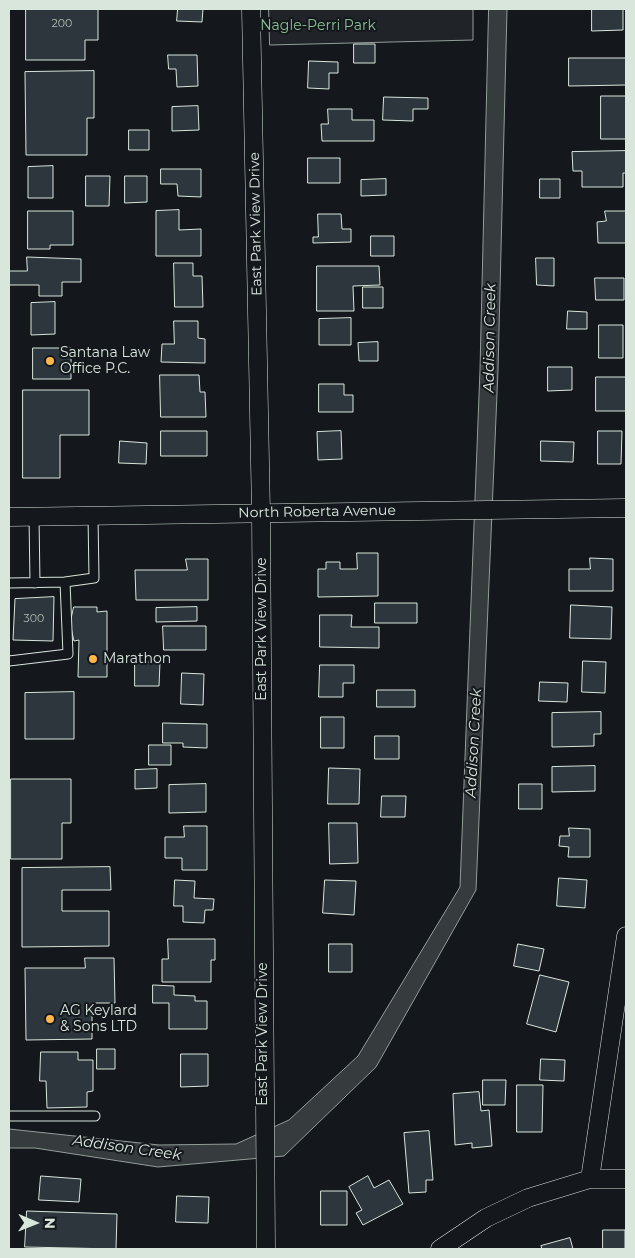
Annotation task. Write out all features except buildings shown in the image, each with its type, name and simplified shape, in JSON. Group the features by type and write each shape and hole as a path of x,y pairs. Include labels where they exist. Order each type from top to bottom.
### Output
{"street":[{"name":"East Park View Drive","path":"251,9 261,513 266,1249"},
{"name":"North Roberta Avenue","path":"9,517 626,508"},
{"path":"590,1179 626,936"},
{"path":"440,1249 486,1218 528,1198 590,1179 626,1179"}],"lane":[{"path":"9,583 65,582 94,578 93,516"},
{"path":"34,517 35,582"},
{"path":"9,661 68,654 65,582"},
{"path":"9,1116 95,1116"}],"green space":[{"name":"Nagle-Perri Park","path":"269,9 473,9 473,40 270,45"}],"water":[{"name":"Addison Creek","path":"489,9 507,9 498,370 476,890 376,1067 284,1156 158,1167 35,1148 9,1148 9,1129 159,1145 236,1144 289,1120 358,1056 460,887 480,370"}],"place":[{"name":"Santana Law Office P.C.","path":"50,361"},
{"name":"Marathon","path":"93,659"},
{"name":"AG Keylard & Sons LTD","path":"50,1019"}]}
